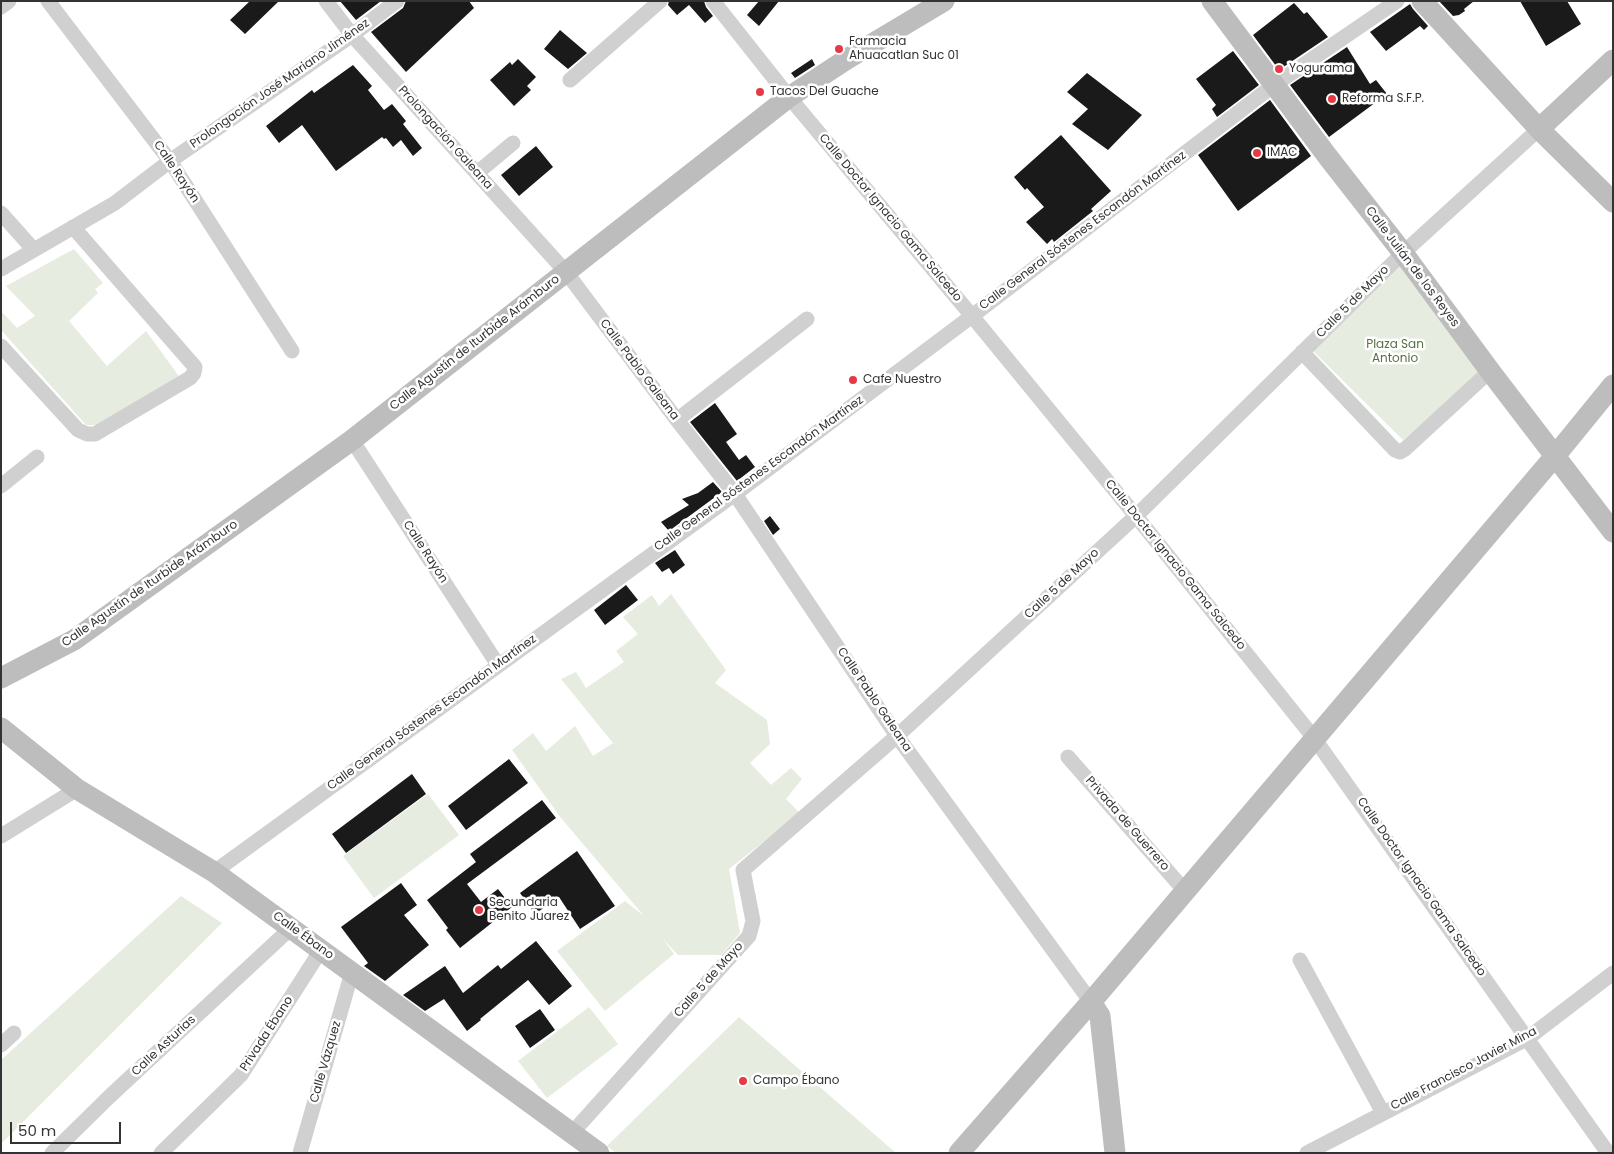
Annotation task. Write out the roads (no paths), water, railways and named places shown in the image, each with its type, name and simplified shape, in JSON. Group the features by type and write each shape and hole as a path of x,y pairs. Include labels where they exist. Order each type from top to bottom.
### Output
{"street":[{"path":"1,7 8,1"},
{"name":"Calle Rayón","path":"48,1 170,161 292,351"},
{"name":"Prolongación Galeana","path":"326,1 352,35 566,272"},
{"name":"Prolongación José Mariano Jiménez","path":"1,269 115,203 170,161 352,35 397,1"},
{"path":"570,80 660,1"},
{"name":"Calle Doctor Ignacio Gama Salcedo","path":"713,1 789,97 1136,516 1314,738 1608,1153"},
{"name":"Calle Agustín de Iturbide Arámburo","path":"1,678 74,640 352,440 789,97 847,59 944,1"},
{"name":"Calle Julián de los Reyes","path":"1212,1 1613,532"},
{"name":"Calle General Sóstenes Escandón Martínez","path":"214,872 735,494 1274,85 1397,1"},
{"path":"1422,1 1539,129 1613,202"},
{"name":"Calle 5 de Mayo","path":"572,1133 749,936 753,921 743,870 897,736 1136,516 1403,253 1613,60"},
{"path":"477,173 513,143"},
{"path":"1,213 34,250"},
{"path":"1,346 78,430 87,434 95,434 190,378 194,373 195,367 73,227"},
{"name":"Calle Pablo Galeana","path":"566,272 735,494 897,736 1100,1016 1115,1153"},
{"path":"677,420 807,319"},
{"path":"1302,352 1395,450 1400,452 1490,371"},
{"path":"959,1153 1091,1002 1555,456 1613,385"},
{"name":"Calle Rayón","path":"352,440 498,665"},
{"path":"3,482 37,457"},
{"name":"Calle Ébano","path":"1,728 77,789 214,872 284,934 321,950 599,1153"},
{"name":"Privada de Guerrero","path":"1068,757 1185,891"},
{"path":"1,836 77,789"},
{"name":"Calle Asturias","path":"52,1153 109,1096 284,934"},
{"name":"Privada Ébano","path":"161,1153 240,1075 321,950"},
{"path":"1300,960 1383,1113"},
{"name":"Calle Vázquez","path":"300,1153 352,972"},
{"name":"Calle Francisco Javier Mina","path":"1307,1153 1528,1038 1613,973"},
{"path":"1,1045 14,1033"}],"place":[{"name":"Farmacia Ahuacatlan Suc 01","path":"839,49"},
{"name":"Yogurama","path":"1279,69"},
{"name":"Tacos Del Guache","path":"760,92"},
{"name":"Reforma S.F.P.","path":"1332,99"},
{"name":"IMAC","path":"1257,153"},
{"name":"Cafe Nuestro","path":"853,380"},
{"name":"Secundaria Benito Juarez","path":"479,910"},
{"name":"Campo Ébano","path":"743,1081"}],"park label":[{"name":"Plaza San Antonio","path":"1395,352"}]}
